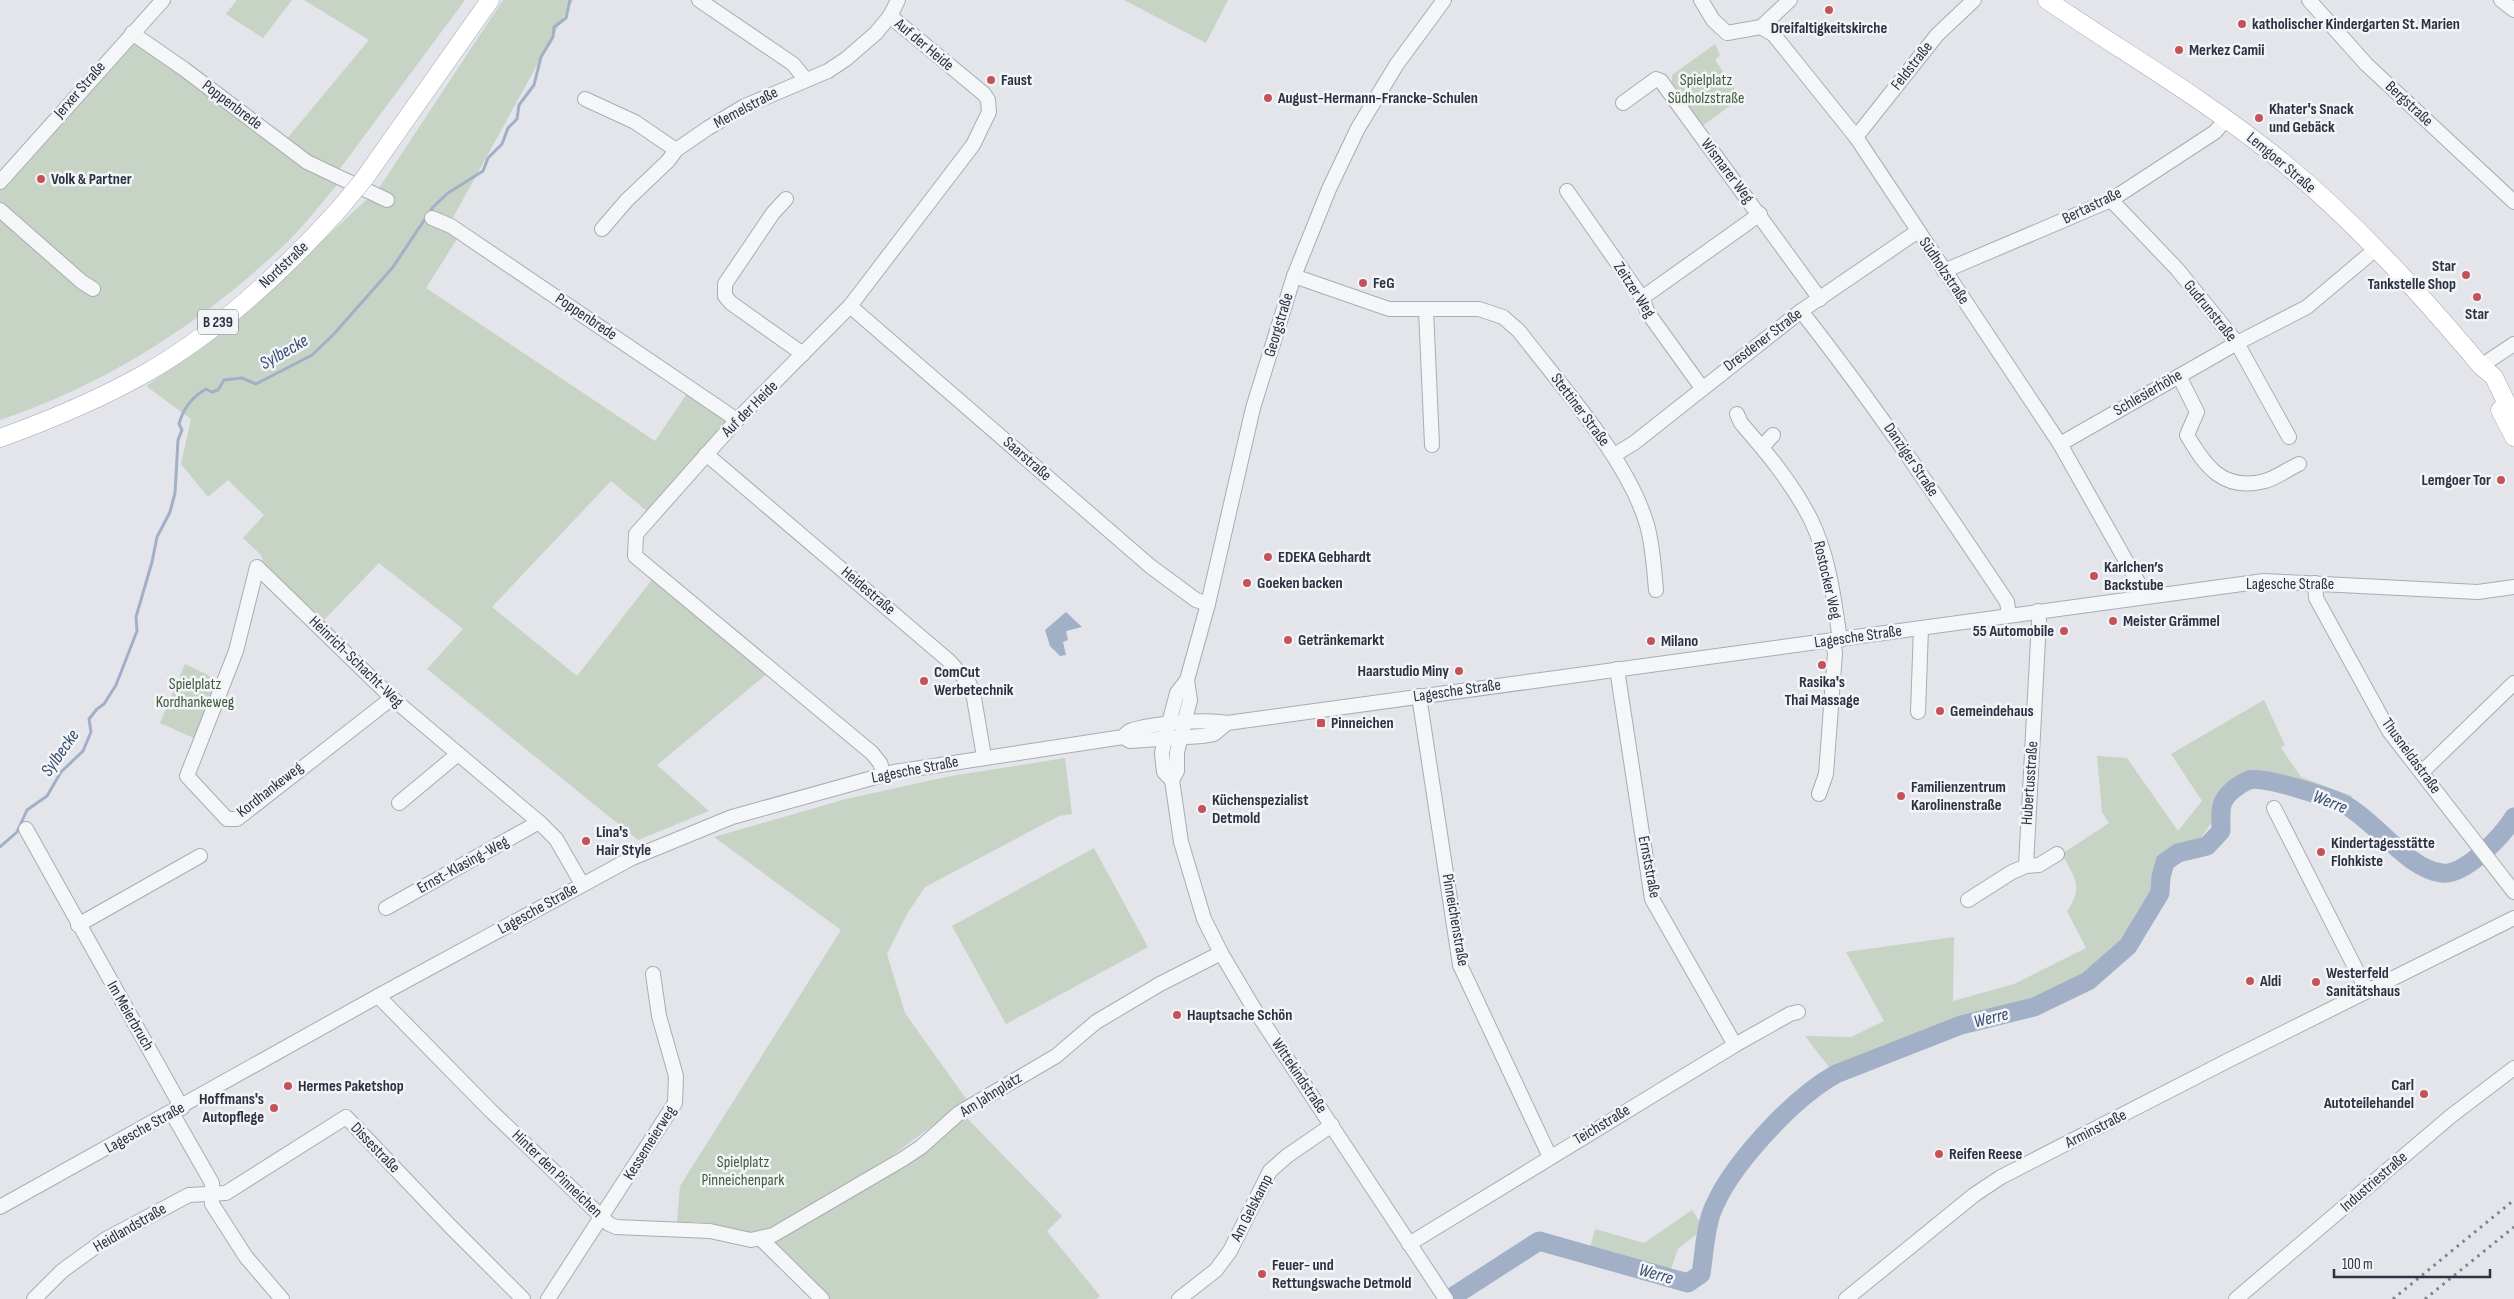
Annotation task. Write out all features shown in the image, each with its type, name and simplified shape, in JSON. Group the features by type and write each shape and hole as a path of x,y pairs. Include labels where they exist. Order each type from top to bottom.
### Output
{"main road":[{"name":"Nordstraße","path":"0,438 31,427 107,393 147,372 178,352 266,283 340,208 364,178 490,0"},
{"name":"Lemgoer Straße","path":"2047,0 2226,119 2285,164 2377,248 2481,366 2494,377 2514,419"},
{"name":"Lemgoer Straße","path":"2481,366 2488,387 2514,437"}],"street":[{"name":"Jerxer Straße","path":"0,182 163,0"},
{"path":"699,0 793,64 806,80"},
{"name":"Memelstraße","path":"602,229 626,200 668,161 676,150 745,106 828,71 846,59 876,32 890,16 898,0"},
{"name":"Georgstraße","path":"1167,732 1177,693 1187,680 1208,604 1253,408 1294,276 1329,189 1372,104 1397,64 1444,0"},
{"path":"1701,0 1713,20 1728,33 1761,27 1790,0"},
{"name":"Feldstraße","path":"1856,137 1937,35 1974,0"},
{"name":"Bergstraße","path":"2309,0 2366,64 2514,202"},
{"path":"2501,0 2514,10"},
{"name":"Auf der Heide","path":"884,774 880,763 872,753 635,556 636,534 737,420 850,306 974,145 990,112 988,100 984,94 890,16"},
{"name":"Südholzstraße","path":"1761,27 1774,35 1856,137 2060,444 2139,584 2141,597"},
{"name":"Poppenbrede","path":"132,33 184,69 307,162 387,200"},
{"name":"Wismarer Weg","path":"1623,103 1656,79 1661,81 1760,214 1820,299"},
{"path":"585,99 635,122 676,150"},
{"name":"Bertastraße","path":"1944,271 2111,200 2214,132 2226,119"},
{"name":"Zeitzer Weg","path":"1567,191 1642,298 1648,313 1702,388"},
{"path":"786,199 773,214 725,284 725,296 730,303 803,354"},
{"name":"Gudrunstraße","path":"2111,200 2177,269 2237,343 2289,437"},
{"path":"0,210 82,282 93,289"},
{"path":"1642,298 1760,214"},
{"name":"Poppenbrede","path":"432,218 451,226 737,420"},
{"name":"Dresdener Straße","path":"1614,455 1634,443 1801,311 1918,231"},
{"name":"Schlesierhöhe","path":"2060,444 2237,343 2307,307 2377,248"},
{"name":"Stettiner Straße","path":"1294,276 1389,309 1479,309 1502,317 1519,332 1614,455 1647,525 1656,590"},
{"name":"Saarstraße","path":"850,306 1150,566 1196,600 1208,604"},
{"path":"1426,310 1432,446"},
{"name":"Danziger Straße","path":"1801,311 1858,382 1910,457 2007,602 2009,615"},
{"path":"2481,366 2510,347 2506,343 2514,336"},
{"path":"2179,376 2197,412 2187,434 2199,456 2217,477 2238,483 2265,481 2299,464"},
{"name":"Rostocker Weg","path":"1737,414 1741,423 1762,447 1790,485 1816,533 1826,562 1836,640 1826,774 1819,794"},
{"path":"1762,447 1774,435"},
{"name":"Heidestraße","path":"706,454 948,660 969,683 974,698 984,757"},
{"name":"Heinrich-Schacht-Weg","path":"257,567 392,698 539,822 556,839 582,884"},
{"name":"Kordhankeweg","path":"257,567 236,651 187,776 227,819 237,819 392,698"},
{"name":"Lagesche Straße","path":"0,1207 177,1110 378,996 632,858 732,817 884,774 984,757 1123,737 1130,741 1167,732 1184,724 1216,721 1227,723 2264,581 2492,592 2514,596"},
{"name":"Thusneldastraße","path":"2315,583 2316,598 2389,731 2514,892"},
{"name":"Lagesche Straße","path":"2492,592 2514,587"},
{"name":"Hubertusstraße","path":"2026,866 2039,622 2038,611"},
{"path":"1918,712 1921,628"},
{"name":"Ernststraße","path":"1617,669 1652,899 1735,1045"},
{"name":"Georgstraße","path":"1184,724 1190,694 1187,680"},
{"path":"2422,772 2514,683"},
{"name":"Pinneichenstraße","path":"1419,696 1460,965 1550,1157"},
{"name":"Lagesche Straße","path":"1167,732 1180,738 1214,734 1227,723"},
{"name":"Wittekindstraße","path":"1172,780 1177,771 1180,738 1184,724"},
{"name":"Wittekindstraße","path":"1167,732 1162,753 1164,772 1172,780 1181,842 1204,919 1221,953 1264,1025 1443,1295"},
{"path":"399,803 458,754"},
{"path":"2274,808 2367,992"},
{"name":"Ernst-Klasing-Weg","path":"386,908 539,822"},
{"name":"Im Meierbruch","path":"26,829 177,1110"},
{"path":"1968,900 2026,866 2039,865 2057,854"},
{"path":"78,925 200,856"},
{"name":"Arminstraße","path":"1846,1299 1974,1195 2001,1177 2514,918"},
{"name":"Am Jahnplatz","path":"762,1240 921,1147 959,1113 1056,1056 1096,1022 1160,984 1221,953"},
{"name":"Kessemeierweg","path":"548,1299 603,1218 676,1103 676,1076 659,1016 654,974"},
{"name":"Hinter den Pinneichen","path":"378,996 490,1110 603,1218 616,1227 701,1230 751,1240 762,1240"},
{"name":"Teichstraße","path":"1409,1244 1735,1045 1790,1014 1798,1012"},
{"name":"Industriestraße","path":"2236,1299 2451,1116 2514,1068"},
{"path":"177,1110 212,1183 212,1204 246,1256 282,1299"},
{"name":"Dissestraße","path":"212,1193 226,1193 346,1118 523,1299"},
{"name":"Am Gelskamp","path":"1179,1299 1216,1270 1230,1251 1270,1171 1292,1152 1332,1125"},
{"name":"Heidlandstraße","path":"34,1299 62,1271 106,1239 188,1195 212,1193"},
{"path":"762,1240 822,1299"}],"green space":[{"path":"237,0 292,0 263,38 226,14"},
{"path":"304,0 465,0 339,170 328,167 286,140 369,40"},
{"path":"503,0 573,0 445,232 457,239 426,288 655,441 688,392 729,421 648,512 611,481 492,607 577,676 654,577 768,673 657,765 709,811 638,840 427,669 463,629 379,563 322,622 264,565 261,555 243,538 264,515 228,480 208,497 181,464 191,419 146,386 239,318 379,188"},
{"path":"1124,0 1228,0 1206,43"},
{"path":"132,33 337,185 287,243 248,278 183,328 148,350 77,389 0,420 0,186"},
{"name":"Spielplatz Südholzstraße","path":"1715,44 1720,55 1715,60 1741,98 1702,126 1672,82 1672,75"},
{"name":"Spielplatz Kordhankeweg","path":"185,664 208,675 217,687 196,739 160,723"},
{"path":"2264,700 2285,745 2281,748 2301,777 2352,796 2351,801 2272,776 2250,775 2231,782 2223,788 2214,819 2198,842 2175,851 2160,864 2157,876 2157,891 2122,945 2085,974 2026,1000 1957,1018 1832,1071 1805,1036 1851,1037 1884,1021 1846,952 1954,937 1953,1001 2014,984 2086,948 2067,911 2075,895 2076,882 2062,854 2109,823 2102,812 2097,756 2127,758 2178,831 2202,801 2171,754"},
{"name":"Spielplatz Pinneichenpark","path":"1065,758 1072,814 1059,816 925,887 907,914 887,954 905,1013 967,1100 889,1158 775,1228 755,1235 699,1222 677,1222 680,1186 841,930 714,837 846,799 951,776"},
{"path":"1094,848 1148,947 1006,1024 952,926"},
{"path":"964,1115 1062,1216 1047,1231 1100,1296 1096,1299 829,1299 775,1247 774,1240"},
{"path":"1692,1210 1704,1228 1678,1249 1671,1269 1639,1262 1614,1252 1590,1248 1595,1229 1644,1243"}],"water":[{"path":"1066,612 1082,627 1066,631 1068,640 1063,642 1066,655 1060,656 1050,646 1045,630"}],"waterway":[{"name":"Sylbecke","path":"0,847 17,832 27,810 47,796 61,772 83,751 91,732 89,719 104,704 116,685 137,631 136,617 152,562 157,537 170,512 175,493 178,440 182,430 179,424 186,408 196,396 206,389 212,392 218,390 224,380 242,378 256,384 312,355 333,335 393,267 433,207 448,193 483,171 488,158 502,144 508,128 517,119 519,105 534,85 541,57 553,37 554,27 566,18 570,0"},
{"name":"Werre","path":"1449,1299 1539,1241 1688,1283 1701,1274 1709,1221 1719,1195 1747,1155 1782,1116 1801,1099 1836,1074 1961,1025 2034,1007 2088,981 2128,946 2160,893 2161,877 2165,862 2178,853 2207,846 2221,831 2221,808 2226,797 2237,787 2249,780 2283,784 2339,802 2359,814 2405,855 2429,870 2442,873 2461,868 2483,853 2514,817"}],"railway":[{"path":"2393,1299 2514,1200"},
{"path":"2425,1299 2514,1227"}],"place":[{"name":"Dreifaltigkeitskirche","path":"1829,10"},
{"name":"katholischer Kindergarten St. Marien","path":"2242,24"},
{"name":"Merkez Camii","path":"2179,50"},
{"name":"Faust","path":"991,80"},
{"name":"August-Hermann-Francke-Schulen","path":"1268,98"},
{"name":"Khater's Snack und Gebäck","path":"2259,118"},
{"name":"Volk & Partner","path":"41,179"},
{"name":"Star Tankstelle Shop","path":"2466,275"},
{"name":"FeG","path":"1363,283"},
{"name":"Star","path":"2477,297"},
{"name":"Lemgoer Tor","path":"2501,480"},
{"name":"EDEKA Gebhardt","path":"1268,557"},
{"name":"Karlchen’s Backstube","path":"2094,576"},
{"name":"Goeken backen","path":"1247,583"},
{"name":"Meister Grämmel","path":"2113,621"},
{"name":"55 Automobile","path":"2064,631"},
{"name":"Getränkemarkt","path":"1288,640"},
{"name":"Milano","path":"1651,641"},
{"name":"Rasika's Thai Massage","path":"1822,665"},
{"name":"Haarstudio Miny","path":"1459,671"},
{"name":"ComCut Werbetechnik","path":"924,681"},
{"name":"Gemeindehaus","path":"1940,711"},
{"name":"Pinneichen","path":"1321,723"},
{"name":"Familienzentrum Karolinenstraße","path":"1901,796"},
{"name":"Küchenspezialist Detmold","path":"1202,809"},
{"name":"Lina's Hair Style","path":"586,841"},
{"name":"Kindertagesstätte Flohkiste","path":"2321,852"},
{"name":"Aldi","path":"2250,981"},
{"name":"Westerfeld Sanitätshaus","path":"2316,982"},
{"name":"Hauptsache Schön","path":"1177,1015"},
{"name":"Hermes Paketshop","path":"288,1086"},
{"name":"Carl Autoteilehandel","path":"2424,1094"},
{"name":"Hoffmans's Autopflege","path":"274,1108"},
{"name":"Reifen Reese","path":"1939,1154"},
{"name":"Feuer- und Rettungswache Detmold","path":"1262,1274"}]}
